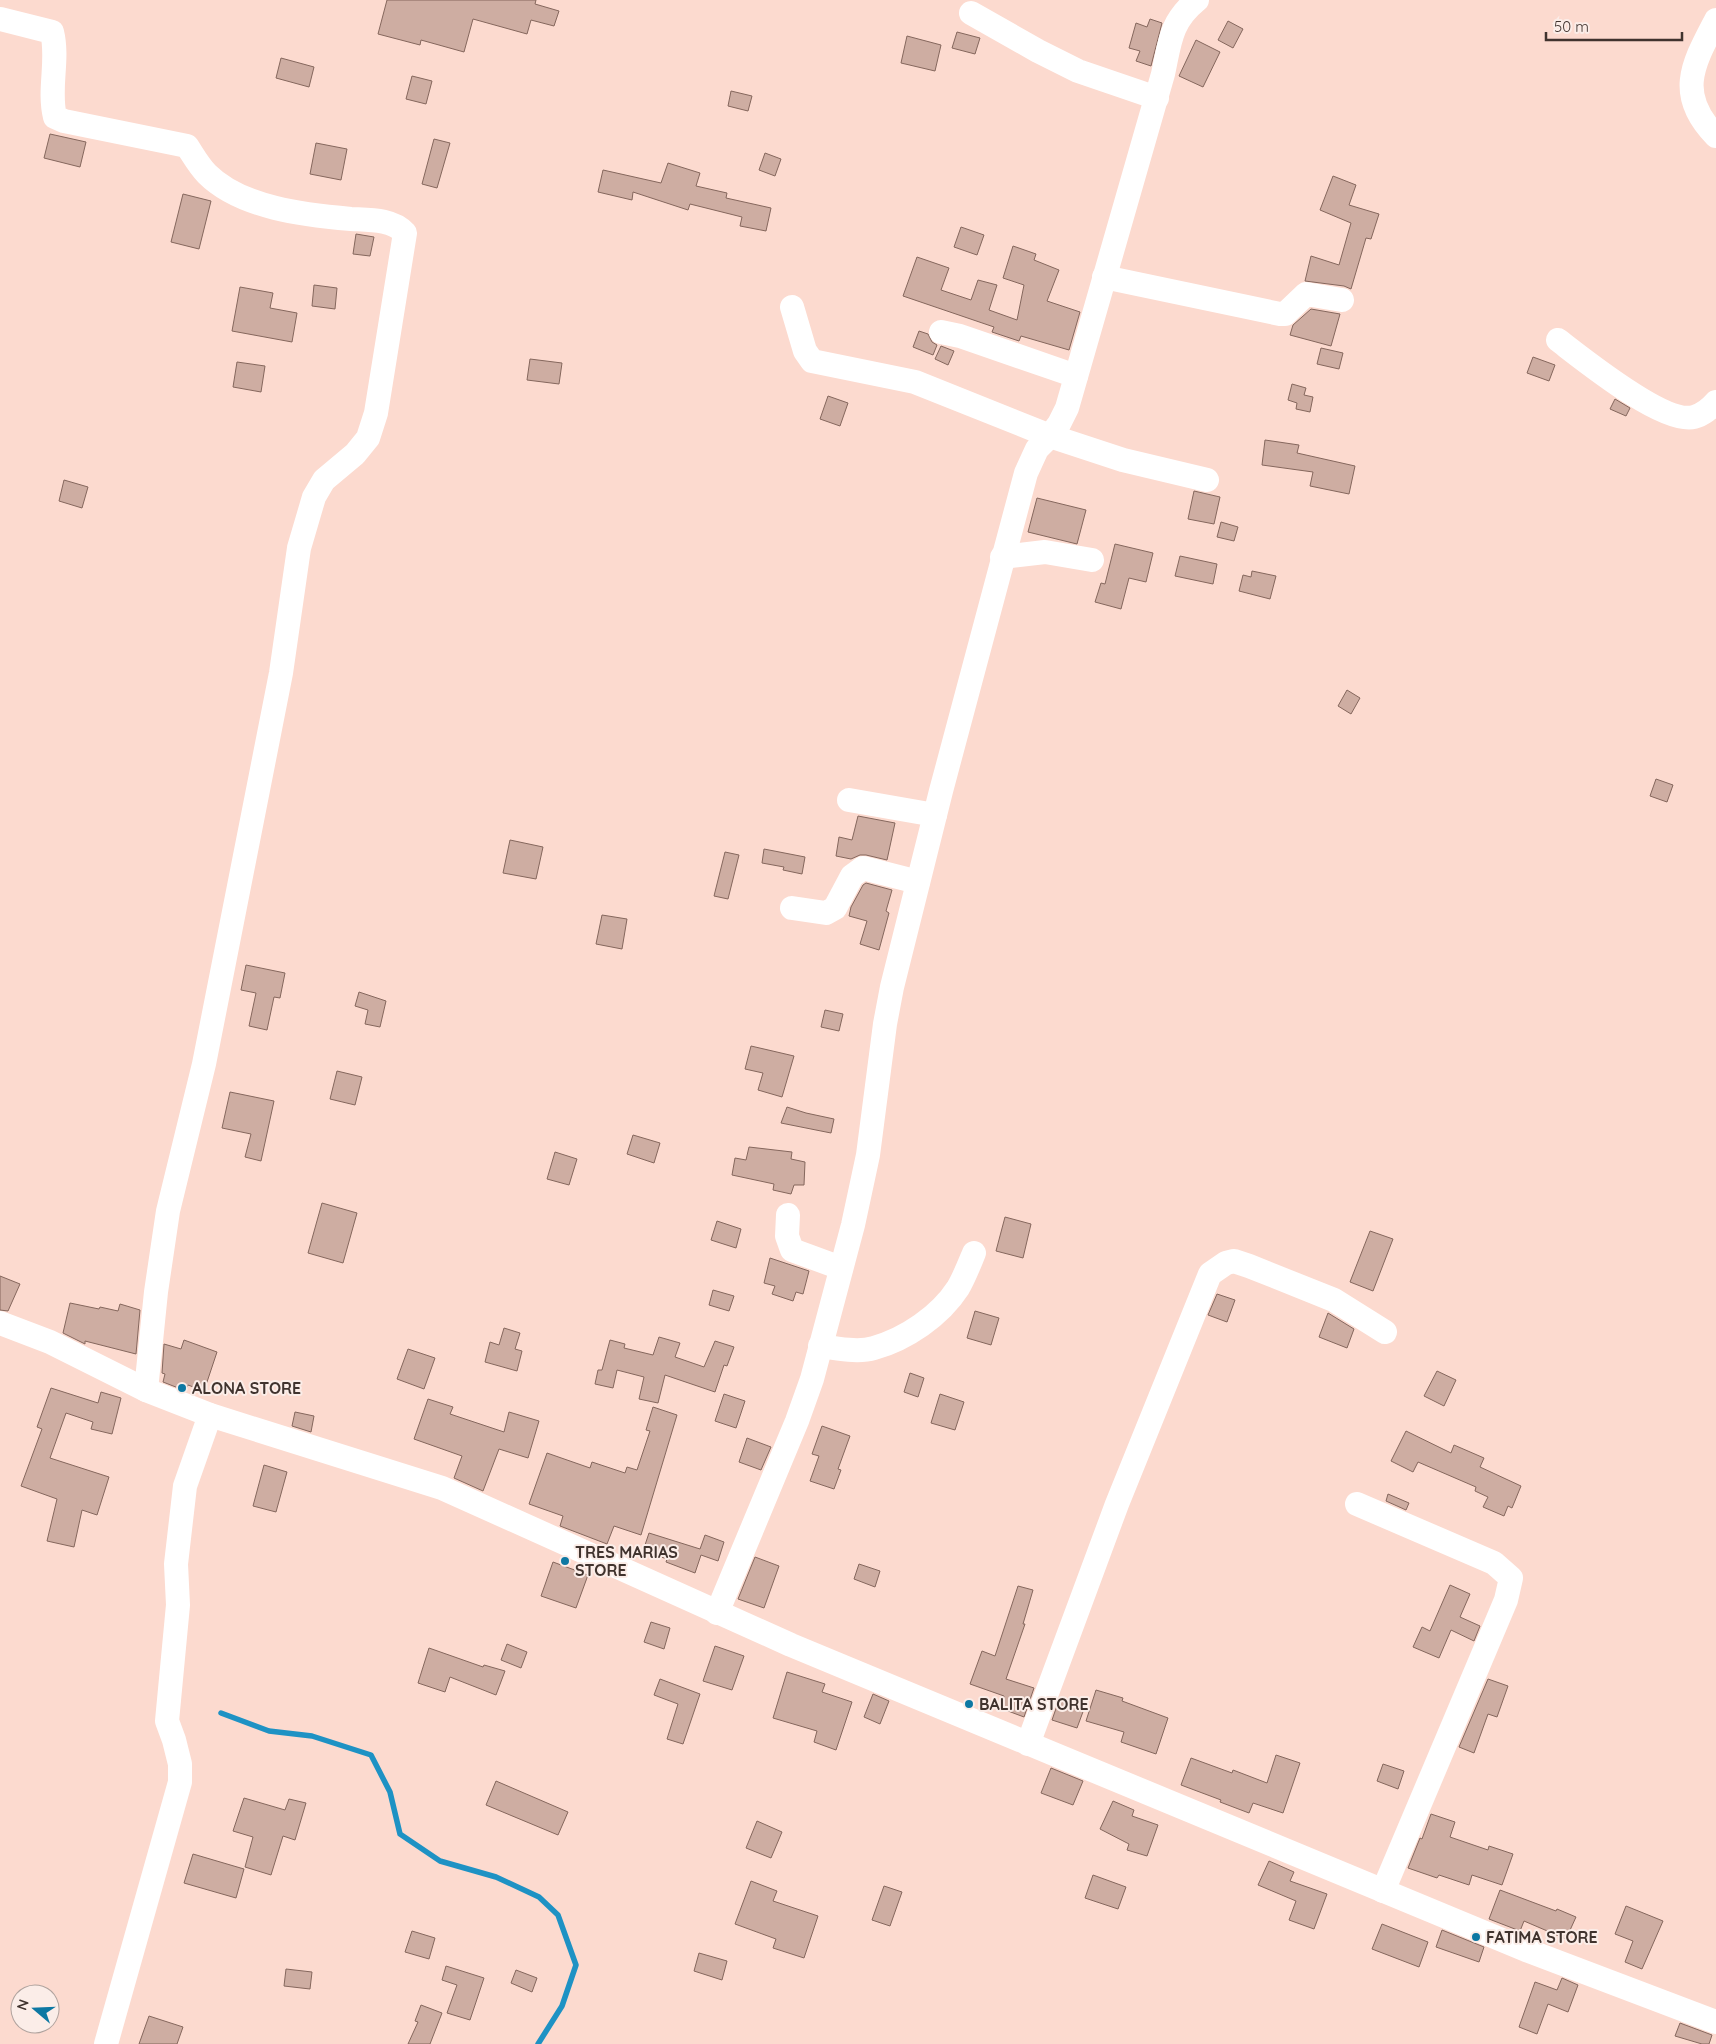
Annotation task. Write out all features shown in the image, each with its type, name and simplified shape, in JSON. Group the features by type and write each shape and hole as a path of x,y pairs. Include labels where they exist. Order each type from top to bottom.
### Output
{"street":[{"path":"717,1613 797,1421 812,1379 853,1225 868,1155 884,1024 935,815 1002,557 1026,473 1037,448 1059,424 1067,408 1157,98 1174,28 1184,11 1197,0"},
{"path":"971,13 1038,52 1078,71 1157,98"},
{"path":"0,19 52,32 55,45 51,103 55,117 64,121 187,146 207,174 228,190 260,203 301,213 383,222 398,226 405,233 376,413 368,438 355,454 324,480 314,497 299,548 281,673 206,1054 168,1211 156,1292 146,1390"},
{"path":"1716,20 1697,57 1690,84 1696,110 1716,136"},
{"path":"1104,277 1280,314 1285,314 1306,294 1342,300"},
{"path":"792,307 805,350 812,361 915,382 1050,436 1123,460 1207,480"},
{"path":"941,332 960,336 1076,376"},
{"path":"1558,340 1608,378 1669,414 1694,417 1712,408 1716,402"},
{"path":"1002,557 1045,552 1092,560"},
{"path":"850,800 935,815"},
{"path":"792,908 826,912 835,908 852,876 863,868 918,882"},
{"path":"788,1215 786,1236 792,1250 841,1268"},
{"path":"820,1346 852,1350 873,1348 910,1332 945,1305 958,1287 974,1253"},
{"path":"1028,1744 1117,1504 1210,1274 1226,1263 1234,1261 1334,1300 1385,1332"},
{"path":"0,1323 50,1342 146,1390 210,1415 442,1488 717,1613 1028,1744 1382,1892 1526,1950 1716,2022"},
{"path":"106,2044 180,1782 180,1764 167,1721 178,1605 176,1564 185,1486 210,1415"},
{"path":"1356,1504 1494,1562 1511,1578 1506,1600 1382,1892"}],"building":[{"path":"387,0 536,0 535,4 559,11 554,26 531,20 527,34 473,19 464,52 421,40 420,45 378,34"},
{"path":"1150,19 1162,23 1151,66 1136,61 1140,51 1129,48 1136,23 1147,27"},
{"path":"1228,21 1243,29 1233,48 1218,40"},
{"path":"957,32 980,38 975,54 952,48"},
{"path":"907,36 941,45 935,71 901,63"},
{"path":"1196,40 1220,52 1203,87 1179,76"},
{"path":"281,58 314,67 309,87 276,78"},
{"path":"412,76 432,81 426,104 406,99"},
{"path":"731,91 752,96 748,111 728,106"},
{"path":"50,134 86,142 80,167 44,158"},
{"path":"434,139 450,143 437,188 422,184"},
{"path":"316,143 347,149 341,180 310,174"},
{"path":"765,153 781,159 775,176 759,170"},
{"path":"668,163 700,173 696,186 727,193 726,198 771,208 766,231 740,226 742,217 690,204 688,210 633,192 632,200 598,192 603,170 661,183"},
{"path":"1333,176 1356,185 1349,205 1379,214 1371,239 1366,238 1351,289 1344,286 1305,281 1311,256 1339,265 1351,223 1320,210"},
{"path":"183,194 211,201 199,249 171,242"},
{"path":"961,227 984,235 977,255 954,247"},
{"path":"356,234 374,237 370,256 353,254"},
{"path":"1013,246 1036,254 1034,260 1059,270 1047,301 1080,312 1069,350 1021,336 1019,341 992,332 994,327 903,296 917,257 949,268 941,290 971,300 978,280 997,285 989,310 1017,320 1024,285 1003,278"},
{"path":"314,285 337,288 335,309 312,306"},
{"path":"240,287 273,293 270,308 297,313 292,342 232,331"},
{"path":"1311,309 1340,314 1331,346 1290,335 1293,325"},
{"path":"919,331 928,334 932,342 937,345 933,355 913,347"},
{"path":"941,346 954,351 948,365 935,359"},
{"path":"1321,348 1343,353 1339,369 1317,364"},
{"path":"1533,357 1555,365 1549,381 1527,373"},
{"path":"530,359 562,363 559,384 527,380"},
{"path":"237,362 265,366 261,392 233,387"},
{"path":"1292,384 1306,388 1304,395 1313,397 1310,412 1296,409 1297,403 1288,400"},
{"path":"828,396 848,403 840,426 820,419"},
{"path":"1615,399 1630,408 1626,416 1610,409"},
{"path":"1265,440 1299,445 1297,453 1355,466 1349,494 1310,486 1313,472 1262,465"},
{"path":"64,480 88,487 82,508 59,501"},
{"path":"1194,491 1220,497 1214,524 1188,519"},
{"path":"1037,498 1086,510 1077,544 1028,532"},
{"path":"1221,522 1238,527 1234,541 1217,537"},
{"path":"1115,544 1153,553 1146,582 1129,578 1121,609 1095,602 1101,583 1105,584"},
{"path":"1180,556 1217,564 1213,584 1175,576"},
{"path":"1252,571 1276,576 1270,599 1239,591 1243,575 1251,577"},
{"path":"1347,690 1360,698 1351,714 1338,706"},
{"path":"1656,779 1673,785 1667,802 1650,796"},
{"path":"858,816 895,823 887,860 866,855 860,855 851,859 836,856 839,837 852,840"},
{"path":"510,840 543,847 536,879 503,873"},
{"path":"764,849 805,857 802,874 783,870 784,867 762,863"},
{"path":"725,852 739,855 728,899 714,896"},
{"path":"866,883 892,890 886,911 889,913 879,950 860,944 867,921 849,916 851,907"},
{"path":"602,915 627,919 622,949 596,944"},
{"path":"246,965 285,973 280,998 274,997 267,1030 249,1026 256,993 241,990"},
{"path":"359,992 386,1001 380,1027 365,1024 368,1010 355,1006"},
{"path":"825,1010 843,1014 839,1031 821,1027"},
{"path":"751,1046 794,1056 782,1097 758,1090 763,1073 745,1069"},
{"path":"337,1071 362,1077 355,1105 330,1099"},
{"path":"230,1092 274,1101 261,1161 245,1157 251,1134 222,1128"},
{"path":"787,1107 834,1119 831,1133 781,1123"},
{"path":"633,1135 660,1143 654,1163 627,1154"},
{"path":"749,1147 792,1152 791,1159 805,1162 804,1185 794,1185 791,1194 773,1190 774,1184 732,1175 735,1158 746,1160"},
{"path":"555,1152 577,1159 569,1185 547,1179"},
{"path":"322,1203 357,1213 343,1263 308,1253"},
{"path":"1005,1217 1031,1224 1023,1258 996,1251"},
{"path":"717,1221 741,1229 736,1248 711,1240"},
{"path":"1370,1231 1393,1239 1373,1291 1350,1282"},
{"path":"770,1258 809,1271 803,1294 796,1292 793,1301 772,1294 775,1286 764,1283"},
{"path":"0,1276 20,1284 8,1311 0,1310"},
{"path":"713,1290 734,1296 729,1311 709,1305"},
{"path":"1217,1294 1235,1300 1227,1322 1208,1315"},
{"path":"70,1303 118,1311 120,1304 140,1310 136,1354 85,1341 85,1344 63,1333"},
{"path":"975,1311 999,1318 991,1345 967,1338"},
{"path":"1328,1313 1354,1329 1347,1348 1319,1337"},
{"path":"504,1328 520,1333 515,1349 522,1351 517,1371 485,1362 490,1342 499,1345"},
{"path":"659,1337 680,1343 675,1357 704,1367 715,1341 734,1347 727,1366 724,1365 715,1392 665,1375 658,1403 639,1399 644,1377 617,1370 613,1388 595,1384 598,1370 602,1370 610,1340 625,1344 624,1348 653,1355"},
{"path":"184,1340 217,1352 204,1391 188,1385 186,1391 163,1382 165,1374 162,1373 164,1344 181,1349"},
{"path":"408,1349 435,1358 424,1389 397,1379"},
{"path":"1437,1371 1456,1380 1444,1406 1424,1396"},
{"path":"910,1373 924,1378 918,1397 904,1392"},
{"path":"51,1388 98,1403 101,1392 121,1398 112,1434 91,1429 93,1422 66,1413 50,1458 109,1477 97,1515 82,1510 74,1547 47,1541 57,1499 21,1486 42,1429 37,1427"},
{"path":"724,1394 745,1401 736,1428 715,1421"},
{"path":"940,1394 964,1402 955,1430 931,1423"},
{"path":"428,1399 453,1407 450,1414 504,1432 509,1412 539,1421 528,1458 499,1449 483,1491 454,1478 462,1456 414,1439"},
{"path":"653,1407 677,1415 641,1535 614,1526 607,1544 560,1526 563,1516 529,1504 547,1453 590,1468 592,1462 625,1473 627,1467 637,1470 650,1431 646,1430"},
{"path":"295,1412 314,1416 311,1432 292,1426"},
{"path":"822,1426 850,1436 838,1469 841,1470 834,1489 810,1481 819,1456 812,1454"},
{"path":"1406,1431 1451,1453 1454,1445 1484,1458 1480,1467 1521,1486 1512,1508 1508,1506 1504,1516 1483,1507 1488,1497 1475,1491 1476,1487 1418,1462 1413,1472 1391,1461"},
{"path":"747,1438 771,1447 761,1470 739,1462"},
{"path":"264,1465 287,1472 276,1512 253,1506"},
{"path":"1388,1494 1409,1503 1406,1510 1386,1501"},
{"path":"649,1533 700,1549 705,1535 724,1542 718,1561 701,1555 695,1573 666,1562 667,1559 643,1551"},
{"path":"755,1557 779,1566 764,1608 738,1599"},
{"path":"553,1562 588,1575 576,1608 541,1596"},
{"path":"859,1564 880,1571 875,1587 854,1579"},
{"path":"1450,1585 1470,1594 1460,1617 1480,1626 1474,1641 1451,1630 1439,1658 1413,1647 1422,1627 1430,1631"},
{"path":"1018,1586 1033,1590 1023,1624 1025,1624 1006,1679 1034,1688 1024,1717 1000,1708 1004,1696 970,1684 982,1651 995,1656"},
{"path":"651,1622 670,1628 664,1649 644,1642"},
{"path":"507,1644 527,1652 521,1668 501,1660"},
{"path":"715,1646 744,1656 732,1690 703,1681"},
{"path":"429,1648 483,1667 484,1665 505,1671 496,1695 450,1677 445,1692 418,1683"},
{"path":"787,1672 825,1684 822,1692 852,1702 836,1750 814,1742 817,1731 773,1718"},
{"path":"660,1679 700,1694 683,1744 667,1739 678,1704 654,1695"},
{"path":"1488,1679 1508,1686 1497,1717 1488,1714 1474,1753 1459,1747"},
{"path":"1096,1690 1123,1698 1122,1701 1168,1718 1156,1754 1121,1742 1124,1732 1086,1721"},
{"path":"873,1694 889,1701 880,1724 864,1717"},
{"path":"1059,1700 1084,1709 1077,1728 1052,1720"},
{"path":"1276,1755 1300,1763 1283,1813 1253,1803 1249,1813 1181,1785 1191,1758 1232,1773 1233,1770 1267,1783"},
{"path":"1383,1764 1404,1771 1398,1789 1377,1781"},
{"path":"1051,1768 1083,1781 1073,1805 1041,1793"},
{"path":"496,1781 568,1812 558,1835 486,1805"},
{"path":"244,1798 285,1810 289,1799 306,1803 295,1840 283,1836 271,1875 245,1867 253,1837 233,1831"},
{"path":"1113,1801 1134,1810 1132,1816 1158,1825 1147,1856 1127,1850 1129,1844 1100,1829"},
{"path":"1431,1814 1455,1822 1450,1837 1488,1850 1489,1846 1513,1854 1502,1885 1472,1875 1469,1885 1439,1875 1437,1878 1408,1868 1420,1838 1422,1839"},
{"path":"757,1821 782,1832 771,1858 746,1848"},
{"path":"193,1854 244,1869 236,1898 184,1883"},
{"path":"1269,1861 1294,1872 1290,1881 1327,1894 1314,1929 1289,1920 1296,1901 1258,1885"},
{"path":"1093,1875 1126,1887 1118,1909 1085,1898"},
{"path":"751,1881 777,1891 773,1901 818,1916 804,1958 773,1948 776,1939 735,1924"},
{"path":"884,1886 902,1892 890,1926 872,1920"},
{"path":"1500,1890 1576,1917 1566,1939 1524,1921 1520,1931 1489,1919"},
{"path":"1626,1906 1663,1921 1642,1969 1625,1962 1633,1941 1615,1934"},
{"path":"1382,1924 1428,1942 1419,1967 1372,1949"},
{"path":"1442,1930 1484,1947 1479,1962 1436,1947"},
{"path":"412,1931 435,1938 429,1959 405,1952"},
{"path":"699,1953 727,1961 722,1980 694,1971"},
{"path":"446,1966 484,1978 470,2020 447,2013 457,1985 442,1980"},
{"path":"286,1969 312,1972 310,1989 284,1986"},
{"path":"516,1970 537,1978 532,1992 511,1983"},
{"path":"1562,1978 1578,1985 1568,2012 1548,2004 1537,2034 1519,2027 1535,1982 1557,1990"},
{"path":"421,2005 442,2013 430,2044 408,2044 418,2022 415,2021"},
{"path":"149,2016 183,2027 177,2044 139,2044"},
{"path":"1680,2023 1712,2035 1709,2044 1702,2044 1675,2036"}],"waterway":[{"path":"221,1713 269,1731 312,1736 371,1755 390,1792 400,1834 440,1861 496,1877 539,1897 558,1915 576,1965 562,2006 538,2044"}],"place":[{"name":"ALONA STORE","path":"182,1388"},
{"name":"TRES MARIAS STORE","path":"565,1561"},
{"name":"BALITA STORE","path":"969,1704"},
{"name":"FATIMA STORE","path":"1476,1937"}]}
